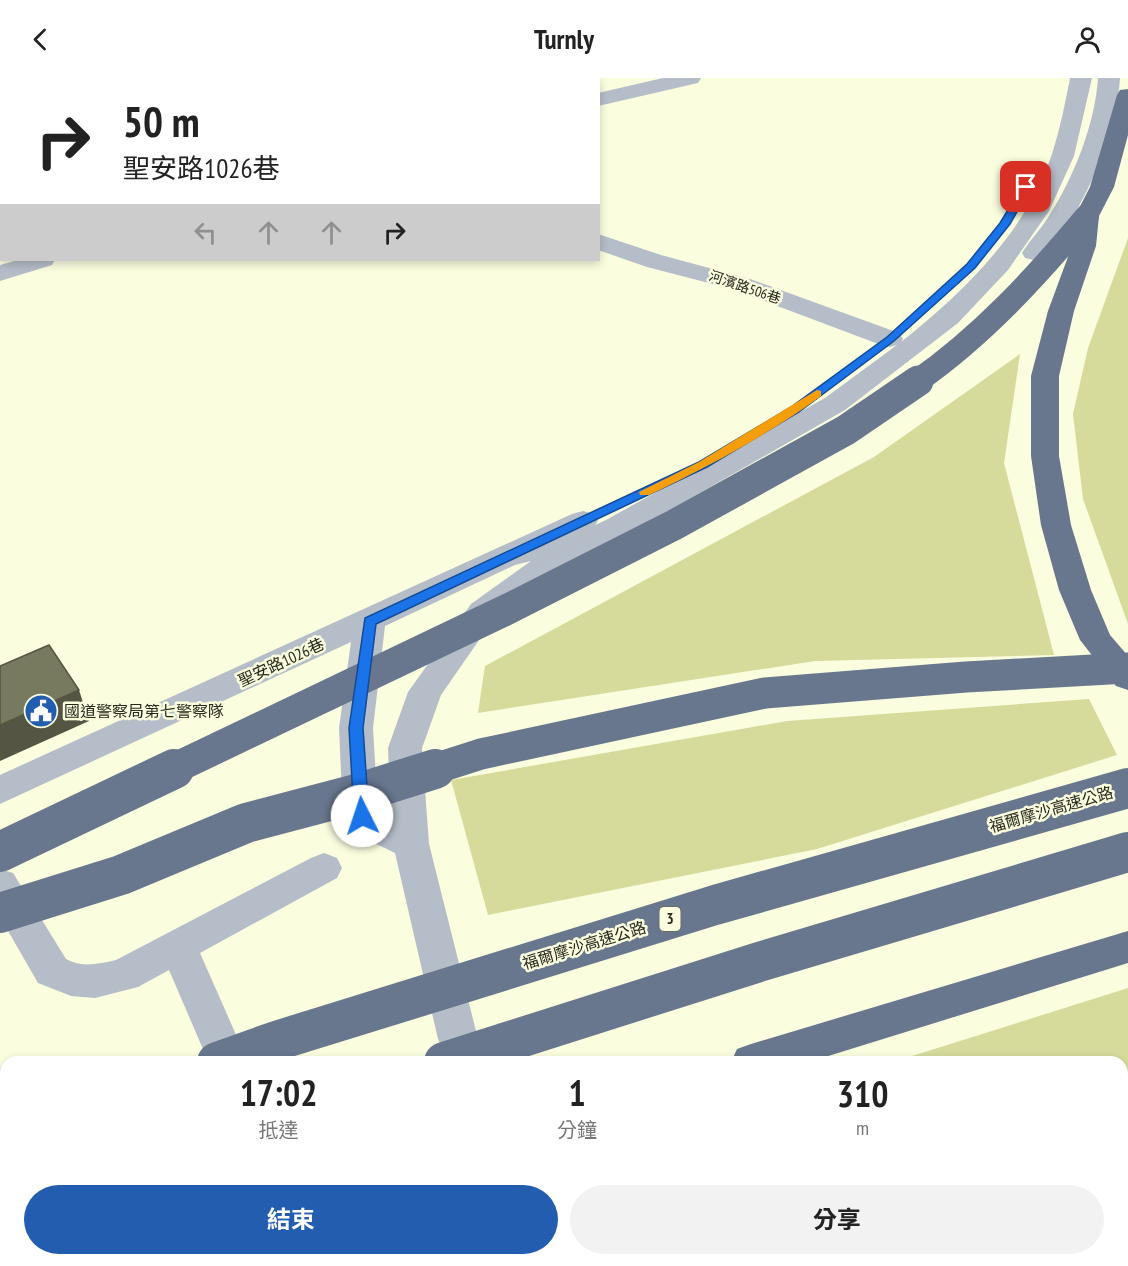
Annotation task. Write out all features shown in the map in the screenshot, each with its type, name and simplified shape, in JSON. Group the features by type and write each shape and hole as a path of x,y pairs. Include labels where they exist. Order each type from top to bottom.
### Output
{"highway":[{"path":"0,852 510,608 674,525 846,430 950,359 1037,275 1087,216 1102,187 1128,95"},
{"path":"1087,216 1084,246 1061,311 1045,376 1045,456 1056,525 1075,590 1112,676 1128,700"},
{"path":"1096,640 1128,678"},
{"path":"0,913 122,875 246,823 356,794 481,754 765,693 966,677 1128,668"},
{"name":"福爾摩沙高速公路","path":"217,1049 276,1041 715,905 1128,788"},
{"path":"463,1056 759,962 1128,852"},
{"path":"771,1056 1128,947"}],"street":[{"path":"600,100 690,78"},
{"path":"506,557 703,465 795,410 890,339 971,266 1005,224 1026,187 1054,122 1065,78"},
{"path":"835,404 909,349 948,316 999,265 1037,211 1063,156 1081,78"},
{"path":"473,1056 458,1039 411,844 405,748 425,692 482,612 565,552 647,511 835,404 903,373 943,344 1017,277 1066,207 1099,131 1109,89 1109,78"},
{"name":"河濱路506巷","path":"600,242 656,262 679,266 741,284 890,339"},
{"path":"0,273 40,261"},
{"name":"聖安路1026巷","path":"0,790 506,557 550,548 565,552"},
{"path":"369,621 356,728 362,816 374,826 411,844"},
{"path":"0,884 52,971 66,979 88,984 124,975 324,868"},
{"path":"178,946 217,1049"}],"green space":[{"path":"1128,238 1128,624 1083,499 1073,414 1088,348"},
{"path":"1020,354 1004,463 1054,655 815,661 478,713 485,666 874,457"},
{"path":"1089,699 1117,755 817,849 488,915 451,780 787,721"},
{"path":"1128,988 1128,1056 912,1056"}],"building":[{"path":"49,645 79,690 0,725 0,666"}],"slow traffic":[{"path":"645,492 703,465 795,410 817,393"}],"place":[{"name":"國道警察局第七警察隊","path":"41,711"}],"route":[{"path":"362,816 356,728 369,621 703,465 795,410 890,339 971,266 1005,224 1026,187"}]}
